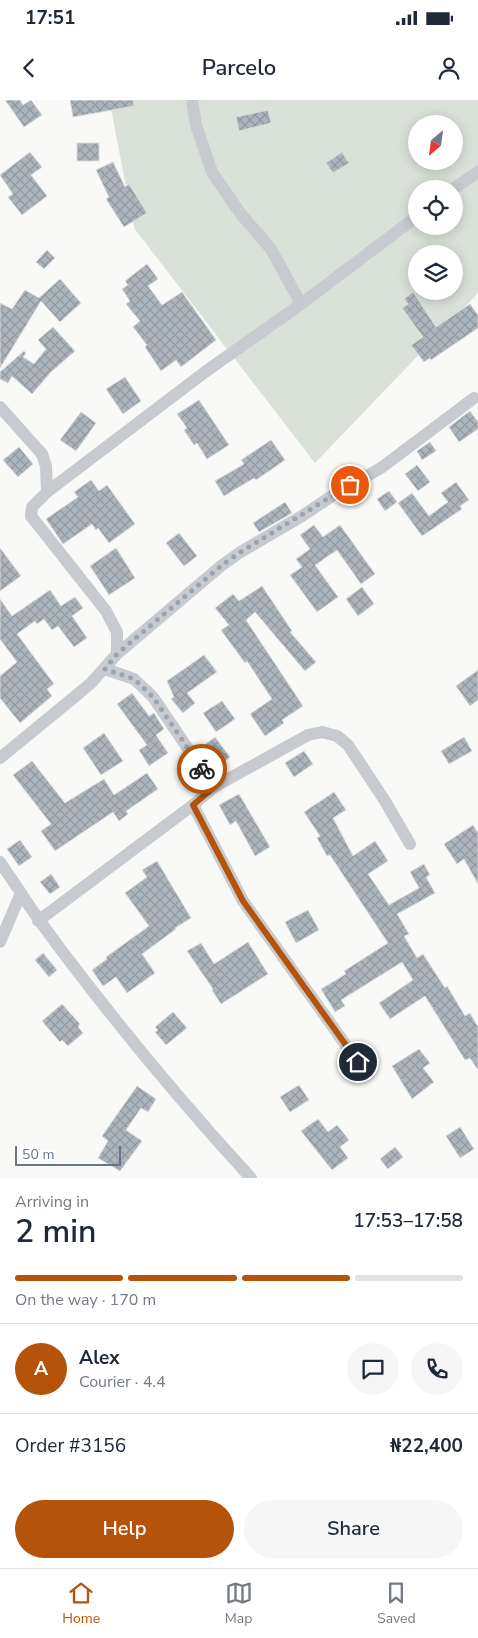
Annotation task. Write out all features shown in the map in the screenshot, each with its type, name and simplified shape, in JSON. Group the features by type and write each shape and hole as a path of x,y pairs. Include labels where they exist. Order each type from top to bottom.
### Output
{"street":[{"path":"192,100 196,124 212,172 240,213 271,249 300,304"},
{"path":"463,182 478,172"},
{"path":"117,654 117,632 106,610 31,516 32,507 47,492 205,372 408,223"},
{"path":"0,758 78,694 105,669 117,654 221,566 335,494 381,468 474,398"},
{"path":"0,407 42,454 46,466 47,492"},
{"path":"105,669 134,679 153,697 214,787"},
{"path":"38,921 193,805 214,787 308,735 322,732 338,736 348,745 385,801 410,844"},
{"path":"193,805 243,901 358,1062"},
{"path":"0,862 38,921 122,1029 250,1178"},
{"path":"0,942 21,893"}],"shaded area":[{"path":"111,100 478,100 478,293 315,463 134,228 111,109"}],"building":[{"path":"5,100 20,100 23,105 31,100 42,115 24,127"},
{"path":"70,100 133,100 134,106 73,117"},
{"path":"268,110 271,123 239,131 236,117"},
{"path":"77,143 99,143 99,161 77,161"},
{"path":"30,152 42,167 31,175 47,196 22,215 8,197 13,194 0,175"},
{"path":"342,152 349,163 333,173 326,163"},
{"path":"113,162 125,187 129,184 147,213 124,227 106,199 109,197 96,170"},
{"path":"47,250 55,258 44,269 36,262"},
{"path":"147,264 158,279 148,286 162,305 182,292 216,340 181,367 176,360 161,371 145,347 147,345 133,327 140,321 126,304 130,301 122,289 128,285 125,281"},
{"path":"60,279 81,303 60,322 41,301 0,368 0,303 12,309 25,290 39,298"},
{"path":"408,296 408,300 418,300 436,327 470,304 478,315 478,328 431,360 430,358 424,362 411,345 423,337 402,308 408,304 404,299"},
{"path":"53,327 75,351 51,372 32,394 12,376 8,383 0,379 0,372 24,351 26,353 23,357 34,364 46,349 38,340"},
{"path":"125,377 141,401 123,414 106,389"},
{"path":"199,400 229,445 207,459 197,443 194,445 184,430 187,428 177,414"},
{"path":"470,411 478,422 478,429 459,442 449,427"},
{"path":"81,412 96,423 76,451 60,440"},
{"path":"271,440 285,460 256,480 254,478 224,496 215,481 244,464 241,460"},
{"path":"430,442 436,451 422,460 417,451"},
{"path":"19,447 33,464 18,477 3,460"},
{"path":"417,465 430,482 418,491 405,474"},
{"path":"91,480 99,491 107,485 135,524 109,543 98,528 96,530 92,524 63,544 46,519 78,497 74,492"},
{"path":"456,482 469,500 460,506 462,509 422,536 398,503 412,493 429,516 448,502 441,493"},
{"path":"389,491 397,502 385,511 377,499"},
{"path":"285,502 292,513 259,532 253,523"},
{"path":"314,525 323,537 340,525 375,574 361,584 337,550 315,565 338,597 317,612 290,575 302,567 296,559 310,549 300,535"},
{"path":"179,533 197,556 184,566 166,543"},
{"path":"0,548 21,576 0,591"},
{"path":"116,548 135,578 109,595 90,566"},
{"path":"262,586 292,631 290,632 316,662 305,671 255,612 246,620 303,706 282,720 284,723 265,736 250,714 272,699 247,661 245,663 221,630 229,625 215,608 233,594 239,601"},
{"path":"362,587 374,604 358,616 346,599"},
{"path":"50,590 61,606 75,597 83,608 72,616 87,638 74,647 58,626 52,630 44,619 37,624 35,621 17,634 54,684 47,689 52,696 20,723 0,698 0,676 17,662 0,639 0,599 12,616"},
{"path":"204,655 217,672 187,693 195,703 183,713 171,699 174,697 167,681"},
{"path":"478,670 478,700 470,706 456,686"},
{"path":"132,693 149,716 154,713 164,729 156,735 168,753 149,766 139,750 147,745 117,704"},
{"path":"222,701 235,719 216,732 203,713"},
{"path":"104,733 123,761 101,775 83,748"},
{"path":"215,737 230,757 221,764 206,744"},
{"path":"464,737 472,751 449,764 441,751"},
{"path":"304,751 313,764 294,777 285,763"},
{"path":"32,761 65,803 104,779 114,795 147,773 158,789 126,811 128,814 119,821 113,812 55,851 41,831 51,824 13,775"},
{"path":"334,792 346,810 333,818 353,856 375,841 388,861 368,874 389,905 419,888 410,872 424,864 430,875 426,877 435,893 397,914 409,934 404,936 417,958 423,954 445,988 447,986 465,1016 470,1013 478,1027 478,1070 470,1058 465,1060 425,996 390,1019 379,1003 413,980 402,962 341,1000 345,1006 335,1012 321,989 346,974 344,971 388,943 330,855 327,856 317,838 320,836 304,812"},
{"path":"239,794 270,847 255,856 236,821 230,825 219,805"},
{"path":"473,825 478,833 478,884 464,859 457,864 444,844"},
{"path":"20,840 32,857 19,866 7,849"},
{"path":"157,861 191,918 142,954 155,973 127,993 116,977 103,986 92,970 107,959 106,957 149,926 125,893 147,877 142,870"},
{"path":"51,874 60,887 50,894 40,882"},
{"path":"308,910 319,930 296,943 285,922"},
{"path":"248,942 268,974 221,1004 187,951 201,943 214,964"},
{"path":"43,953 57,970 49,977 35,960"},
{"path":"62,1004 80,1024 78,1027 83,1033 68,1046 62,1040 60,1042 42,1021"},
{"path":"173,1012 187,1028 166,1045 155,1032 158,1030 155,1027"},
{"path":"419,1049 430,1063 423,1068 434,1082 412,1099 392,1066"},
{"path":"299,1085 309,1100 290,1112 280,1097"},
{"path":"137,1086 156,1099 148,1112 141,1108 126,1130 142,1141 120,1171 98,1158 108,1141 102,1136"},
{"path":"318,1119 328,1132 337,1125 349,1140 340,1147 348,1158 332,1170 301,1131"},
{"path":"460,1127 474,1149 460,1158 446,1136"},
{"path":"395,1147 403,1157 388,1169 380,1159"}],"way so far":[{"path":"202,769 153,697 134,679 105,669 117,654 221,566 350,485"}],"route":[{"path":"202,769 214,787 193,805 243,901 358,1062"}]}
